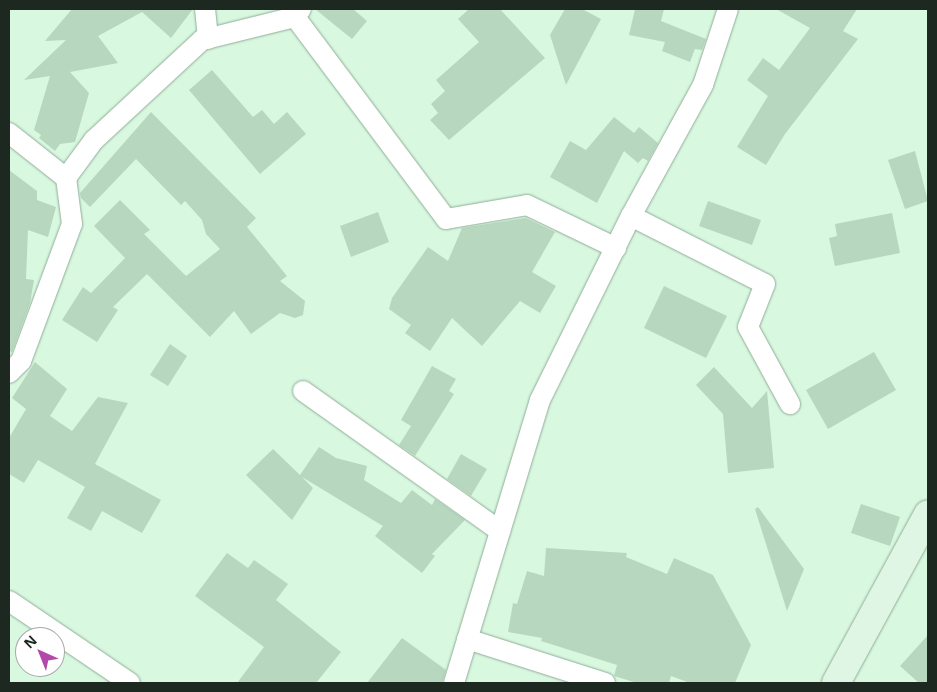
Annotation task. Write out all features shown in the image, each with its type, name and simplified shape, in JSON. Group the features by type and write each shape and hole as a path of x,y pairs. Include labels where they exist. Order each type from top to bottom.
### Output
{"street":[{"path":"205,9 208,39"},
{"path":"454,683 540,400 631,216 703,85 728,9"},
{"path":"9,373 21,361 72,224 66,178 94,140 202,40 298,13 446,219 527,205 616,248"},
{"path":"9,133 66,178"},
{"path":"631,216 764,284 748,327 790,404"},
{"path":"302,391 500,531"},
{"path":"836,683 928,514"},
{"path":"9,601 130,683"},
{"path":"467,639 605,683"}],"building":[{"path":"72,9 193,9 171,38 142,12 98,36 118,63 70,72 89,93 75,142 60,144 55,151 39,138 41,135 34,130 50,76 24,80 66,40 45,41"},
{"path":"315,9 353,9 367,21 352,39"},
{"path":"469,9 500,9 545,58 449,140 430,120 438,113 431,104 445,91 436,80 479,42 458,19"},
{"path":"565,9 582,9 601,19 566,85 550,35"},
{"path":"635,9 664,9 661,21 706,39 702,50 695,49 690,62 662,51 665,42 629,35"},
{"path":"776,9 857,9 843,31 858,39 785,134 766,165 737,147 768,96 747,80 763,58 779,70 810,28"},
{"path":"212,70 253,117 262,110 274,124 287,112 306,134 260,174 189,90"},
{"path":"151,112 256,218 247,227 287,276 280,281 305,301 303,315 295,318 280,313 251,334 234,311 210,337 147,274 113,307 118,310 97,342 62,320 83,287 91,293 125,258 94,226 120,200 150,230 144,234 186,276 220,249 206,234 202,220 185,201 181,205 136,159 90,207 81,198 80,193"},
{"path":"614,117 634,133 639,127 658,143 648,161 643,158 638,163 624,151 597,203 550,177 570,141 586,150"},
{"path":"915,151 928,201 905,209 888,160"},
{"path":"9,170 37,191 37,200 56,207 48,237 28,230 26,279 34,280 30,303 12,352 9,351"},
{"path":"708,201 761,220 752,245 699,226"},
{"path":"378,212 389,242 351,257 340,226"},
{"path":"892,213 900,253 835,266 829,238 837,236 835,224"},
{"path":"526,218 555,232 532,272 556,286 540,313 520,301 482,346 452,318 430,351 405,333 411,325 389,309 392,298 428,247 448,261 462,228"},
{"path":"664,286 727,316 706,358 644,328"},
{"path":"170,344 187,356 168,386 150,375"},
{"path":"874,352 896,390 828,429 806,390"},
{"path":"35,362 67,389 50,416 72,431 98,397 128,403 95,464 161,500 142,533 102,511 91,531 67,518 85,487 38,460 24,483 9,474 9,438 26,409 12,398"},
{"path":"432,366 456,379 449,391 454,394 415,456 399,445 411,426 401,420"},
{"path":"714,367 752,408 767,391 774,468 728,473 723,414 696,385"},
{"path":"319,447 336,458 367,466 364,480 401,503 412,490 432,505 435,499 465,520 432,554 435,556 422,573 375,536 383,526 302,477 313,488 292,520 246,475 273,449 300,475"},
{"path":"461,454 487,469 471,496 447,479"},
{"path":"861,504 900,517 890,546 851,533"},
{"path":"758,507 804,569 787,611 755,509"},
{"path":"546,548 627,553 626,557 667,574 674,558 713,575 751,645 735,683 690,683 671,676 669,683 637,683 614,676 617,665 541,641 542,638 508,632 513,603 517,604 527,571 544,576"},
{"path":"227,553 248,568 254,560 288,584 276,600 341,652 316,683 237,683 264,647 195,596"},
{"path":"928,635 928,683 919,683 900,666"},
{"path":"402,638 446,670 442,683 367,683"}]}
